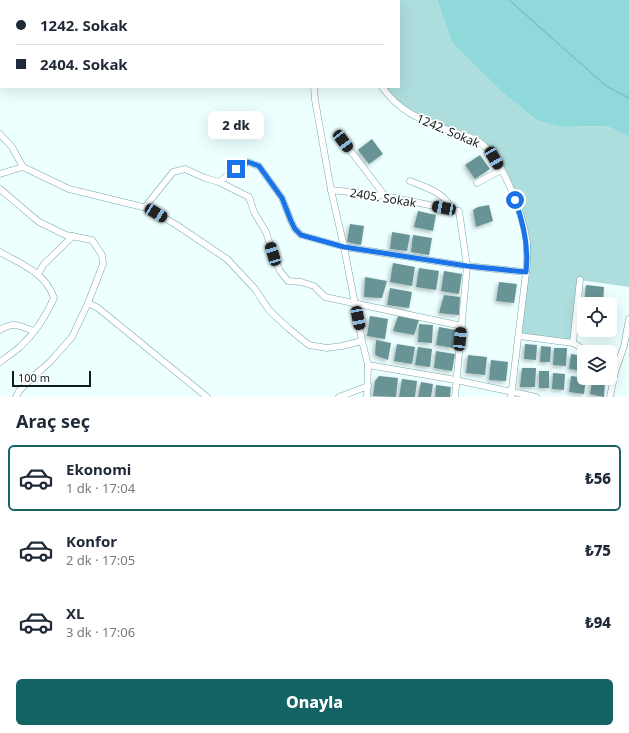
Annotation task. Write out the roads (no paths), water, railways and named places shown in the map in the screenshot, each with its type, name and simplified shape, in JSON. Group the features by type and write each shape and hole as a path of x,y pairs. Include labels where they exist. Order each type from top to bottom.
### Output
{"street":[{"path":"314,88 331,190 368,365 367,397"},
{"name":"1242. Sokak","path":"383,88 408,113 477,141 490,153 511,190 523,224 527,243 526,272 511,394"},
{"path":"0,134 12,147 23,167 69,189 145,207 175,224 227,259 255,289 269,310 309,345 327,348 362,341"},
{"path":"343,141 385,196"},
{"path":"219,182 248,162 259,166 282,198 295,229 301,235 344,247 467,266 526,272"},
{"path":"0,174 23,167"},
{"path":"145,207 173,172 185,169 205,178 219,182 249,197 254,212 266,232 280,271 288,281 301,282 314,286 326,297 462,326"},
{"path":"477,182 501,170"},
{"path":"410,181 444,197 448,203 448,211"},
{"path":"0,189 40,222 66,235 92,240 102,255 104,264 72,337 50,362 19,391 16,397"},
{"name":"2405. Sokak","path":"331,190 385,196 459,211 467,266"},
{"path":"38,274 44,264 73,236"},
{"path":"0,252 38,274 51,289 54,298 47,313 34,331 20,346 0,362"},
{"path":"455,397 467,266"},
{"path":"573,343 580,280"},
{"path":"88,303 98,308 207,397"},
{"path":"617,360 624,346 629,319"},
{"path":"0,330 10,325 15,325 34,331"},
{"path":"519,336 573,343 577,345"},
{"path":"368,365 456,380 511,394 536,397"},
{"path":"610,397 611,385"},
{"path":"338,397 368,386"}],"waterway":[{"path":"509,0 608,87 629,98"}]}
